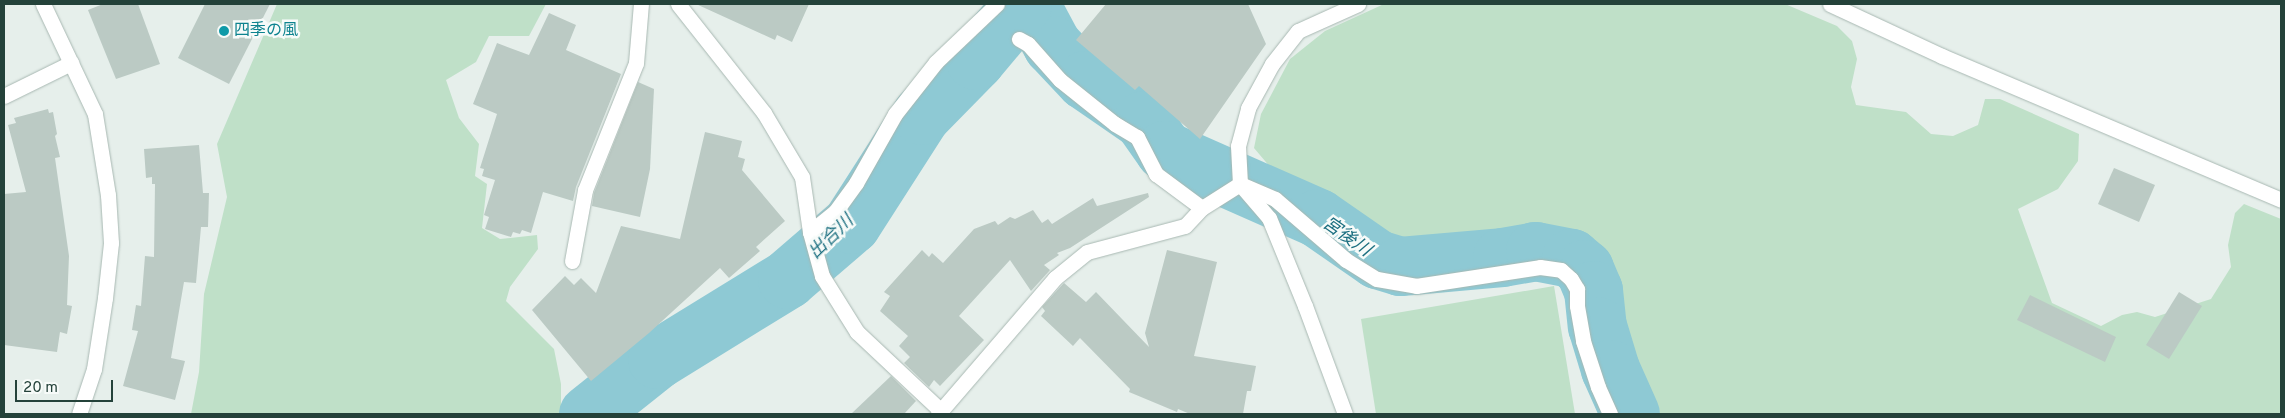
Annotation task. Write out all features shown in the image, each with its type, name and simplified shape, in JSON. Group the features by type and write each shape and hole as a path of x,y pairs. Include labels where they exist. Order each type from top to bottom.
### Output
{"street":[{"path":"43,4 95,114 108,194 111,243 94,370 79,414"},
{"path":"572,261 585,190 636,63 641,4"},
{"path":"678,4 764,113 802,177 810,232 822,276 857,332 940,412 1055,278 1087,252 1185,226 1202,208 1240,184"},
{"path":"810,232 835,212 856,183 895,114 936,62 997,4"},
{"path":"1345,414 1305,306 1269,218 1240,184 1238,146 1248,108 1272,64 1298,31 1358,4"},
{"path":"1830,4 1942,56 2281,200"},
{"path":"1020,39 1028,44 1060,80 1115,124 1137,136 1156,174 1202,208"},
{"path":"4,96 70,62"},
{"path":"1240,184 1275,200 1346,260 1377,279 1416,286 1540,267 1561,270 1571,279 1577,289 1577,306 1583,341 1598,387 1610,414"}],"green space":[{"path":"277,4 546,4 529,36 489,36 476,62 446,80 459,118 479,144 475,176 487,184 482,228 500,239 537,235 538,249 510,287 506,301 554,349 561,384 561,414 191,414 199,372 204,294 227,197 217,144"},
{"path":"1384,4 1785,4 1837,26 1852,41 1857,59 1851,87 1856,105 1906,112 1931,134 1953,136 1978,125 1985,99 2000,99 2079,134 2078,161 2058,189 2018,209 2052,303 2101,326 2122,315 2137,312 2155,317 2211,299 2231,267 2228,245 2235,213 2244,204 2281,219 2281,414 1634,414 1605,336 1601,280 1576,250 1543,245 1403,260 1369,247 1341,220 1311,205 1287,187 1254,148 1261,114 1290,59 1325,31"},
{"path":"1554,286 1575,414 1376,414 1361,319"}],"building":[{"path":"103,4 138,4 160,64 116,79 88,10"},
{"name":"四季の風","path":"205,4 270,4 229,84 178,58"},
{"path":"696,4 809,4 792,42 777,35 775,40"},
{"path":"1106,4 1248,4 1266,44 1200,139 1139,86 1135,90 1076,40"},
{"path":"549,13 576,25 566,50 621,74 576,187 573,201 543,192 531,233 522,230 520,234 513,232 511,237 485,229 489,217 484,215 495,180 482,176 484,169 480,168 497,114 473,104 497,43 529,55"},
{"path":"638,82 654,89 650,169 640,217 592,206 594,193"},
{"path":"48,109 49,113 53,112 57,134 55,136 60,157 55,158 69,256 67,305 72,306 67,334 60,332 57,352 4,345 4,194 26,192 8,125 16,123 14,118"},
{"path":"705,132 742,141 738,157 745,159 742,170 785,221 756,247 760,251 729,278 720,268 649,333 591,381 532,310 565,276 574,285 581,278 596,293 621,226 680,239"},
{"path":"199,145 203,193 209,193 208,227 201,227 196,283 184,282 171,358 185,361 175,400 123,386 138,331 132,330 136,305 141,306 145,256 154,257 155,184 152,184 152,177 146,178 144,149"},
{"path":"2114,168 2155,185 2139,222 2098,204"},
{"path":"1148,193 1149,197 1070,248 1057,253 1059,255 1044,265 1050,270 1031,291 1010,260 959,316 984,340 940,386 934,380 929,387 904,363 910,357 899,346 908,336 880,311 890,296 884,292 922,250 929,257 932,253 943,263 974,229 995,221 998,225 1010,217 1015,219 1033,210 1042,223 1048,219 1052,224 1093,198 1097,206"},
{"path":"1167,250 1217,262 1194,356 1256,366 1251,391 1247,391 1243,414 1190,414 1178,409 1177,412 1129,392 1130,389 1080,338 1073,346 1041,316 1045,311 1042,307 1064,283 1086,302 1096,292 1149,347 1145,333"},
{"path":"2179,292 2202,306 2169,359 2146,345"},
{"path":"2030,295 2116,337 2105,362 2017,320"},
{"path":"891,376 916,401 904,414 851,414"}],"waterway":[{"name":"出合川","path":"588,414 657,359 787,279 851,224 921,115 975,60 1022,4"},
{"name":"宮後川","path":"1030,4 1052,45 1085,80 1143,120 1164,150 1318,218 1377,259 1400,266 1502,257 1535,251 1571,258 1584,269 1593,290 1597,326 1610,369 1630,414"}],"place":[{"name":"四季の風","path":"224,31"}]}
